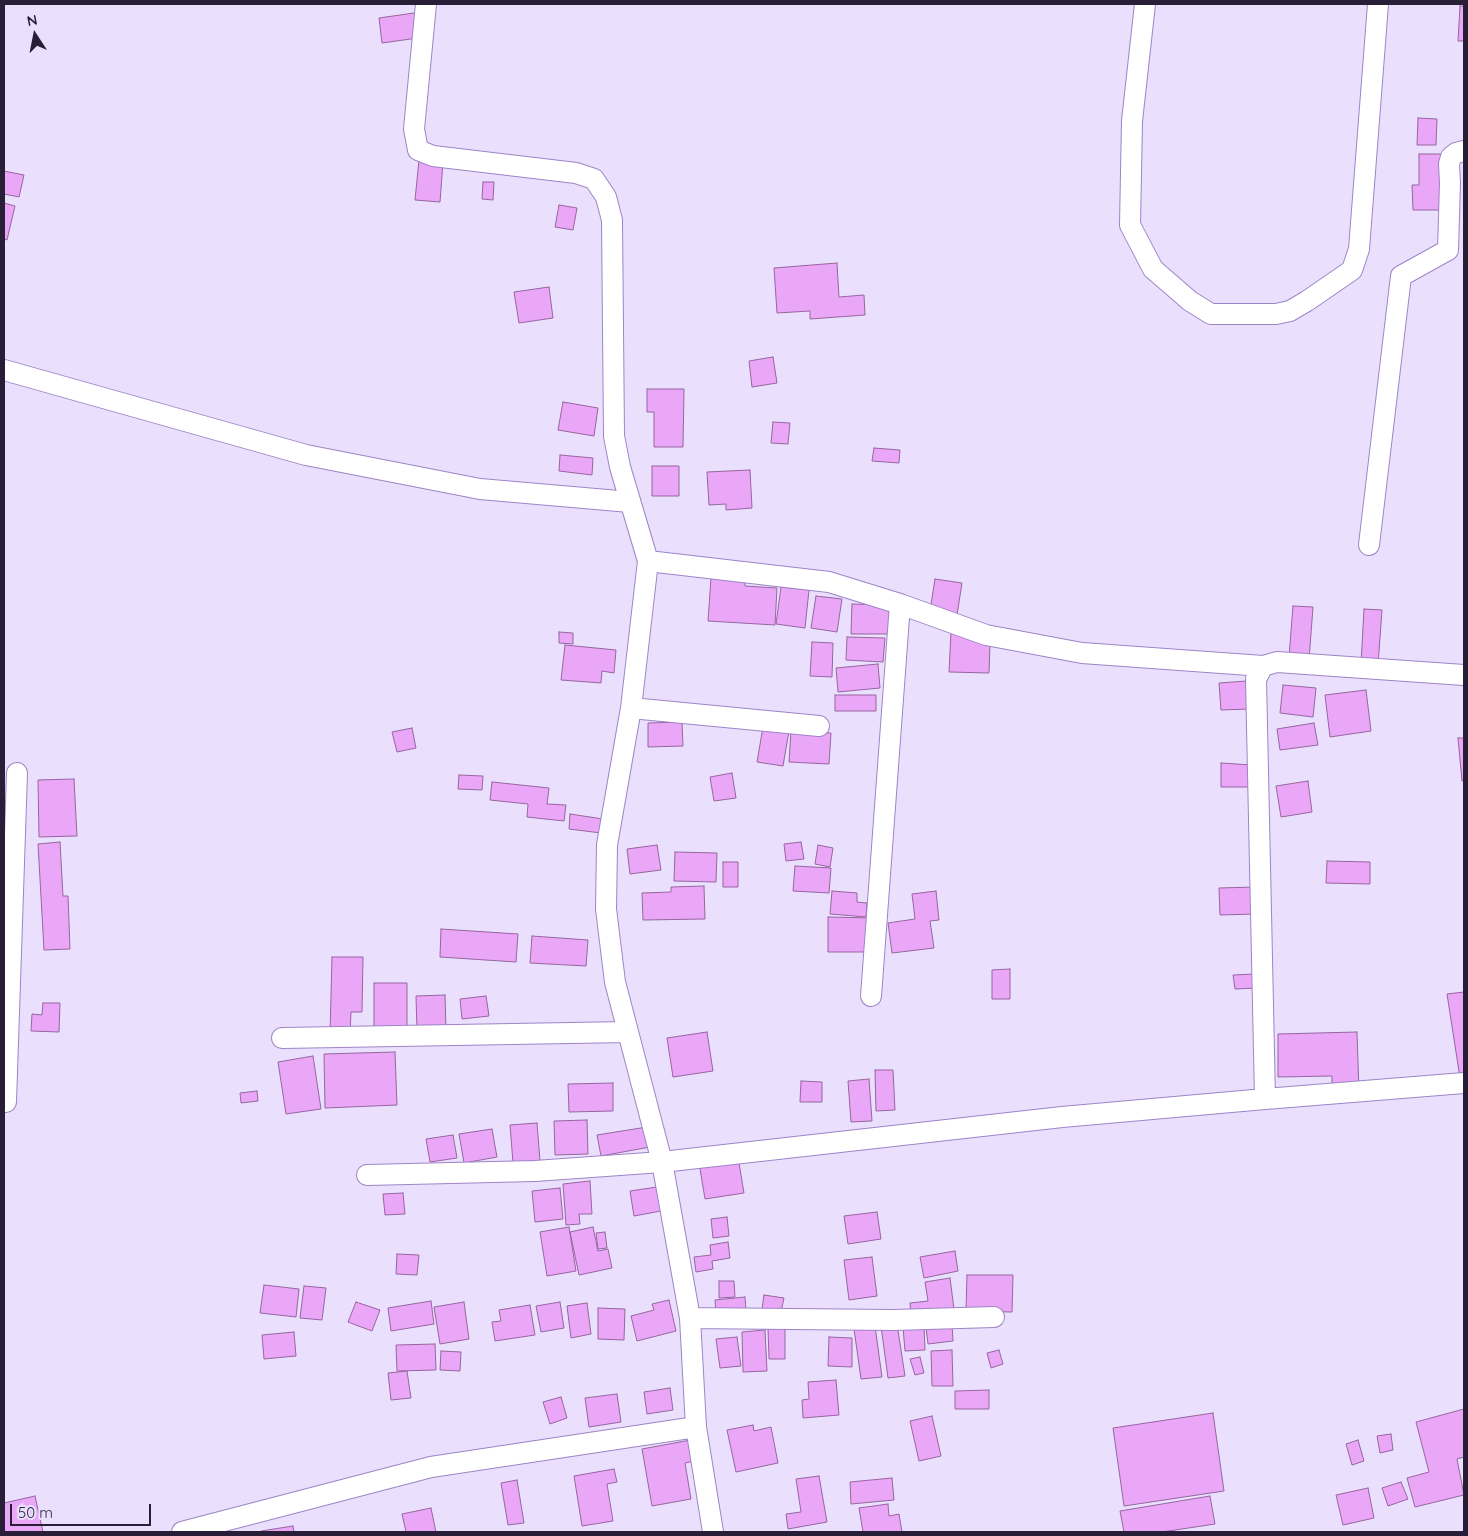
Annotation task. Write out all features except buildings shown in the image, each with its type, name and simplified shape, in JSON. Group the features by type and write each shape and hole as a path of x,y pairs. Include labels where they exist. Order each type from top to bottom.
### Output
{"street":[{"path":"426,4 414,129 418,150 433,156 576,173 594,179 606,197 612,220 614,436 620,467 648,561 631,708 607,845 606,909 615,982 662,1162 690,1318 696,1427 713,1532"},
{"path":"1145,4 1132,121 1130,225 1153,269 1190,301 1211,314 1276,314 1290,311 1352,270 1359,249 1378,4"},
{"path":"1368,545 1401,276 1448,250 1449,164 1451,157 1456,153 1464,151"},
{"path":"4,370 306,455 480,489 630,502"},
{"path":"648,561 829,582 900,604 986,635 1082,653 1263,666 1277,662 1292,662 1464,675"},
{"path":"871,996 900,604"},
{"path":"1263,666 1256,679 1265,1100"},
{"path":"631,708 819,726"},
{"path":"6,1102 10,853 17,773"},
{"path":"282,1038 628,1032"},
{"path":"368,1175 535,1171 662,1162 1062,1117 1464,1083"},
{"path":"690,1318 893,1320 994,1317"},
{"path":"182,1532 431,1467 696,1427"}]}
